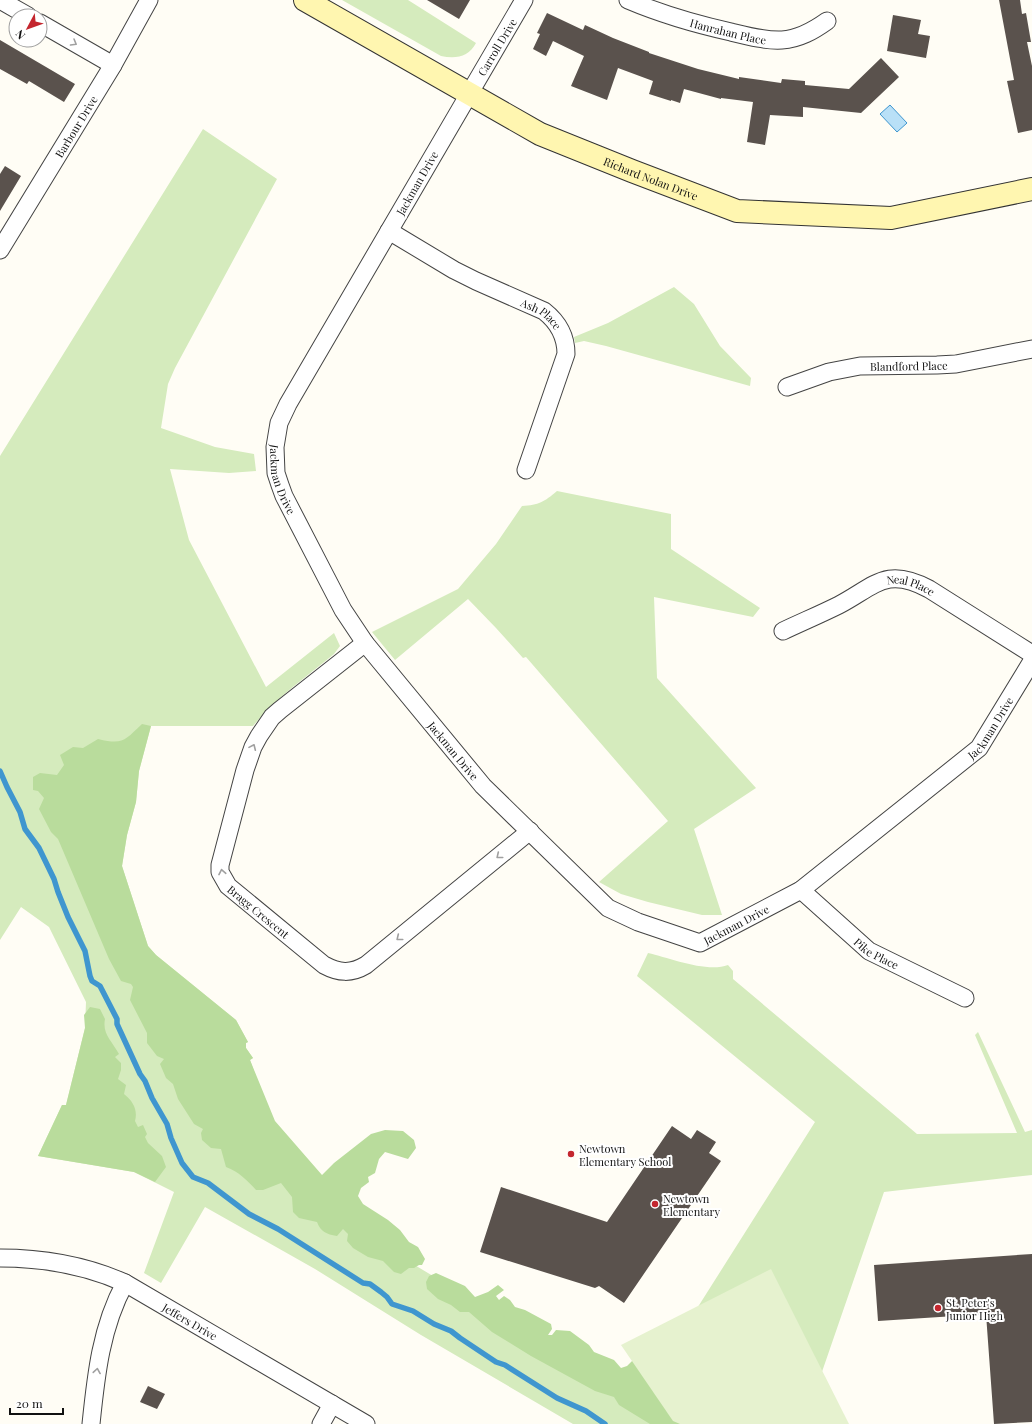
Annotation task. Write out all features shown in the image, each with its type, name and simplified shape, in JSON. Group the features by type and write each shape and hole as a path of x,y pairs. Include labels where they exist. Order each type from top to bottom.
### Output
{"main road":[{"name":"Richard Nolan Drive","path":"305,0 540,134 737,211 891,218 1032,189"}],"street":[{"path":"0,0 14,8"},
{"name":"Barbour Drive","path":"1,246 113,66 149,0"},
{"name":"Carroll Drive","path":"469,94 524,0"},
{"name":"Hanrahan Place","path":"628,0 691,22 769,40 796,38 808,33 827,21"},
{"path":"48,28 113,66"},
{"name":"Jackman Drive","path":"469,94 288,404 279,423 274,447 276,473 284,496 343,610 365,643 483,786 608,908 638,922 700,943 801,890 979,748 1032,661"},
{"name":"Ash Place","path":"389,231 454,270 544,311 552,317 558,325 566,345 566,354 526,470"},
{"name":"Blandford Place","path":"787,387 829,372 860,366 956,364 1032,349"},
{"name":"Neal Place","path":"783,631 838,605 870,585 890,579 900,579 919,584 928,589 1032,654"},
{"name":"Bragg Crescent","path":"365,643 272,717 259,736 253,747 245,770 222,856 220,872 228,886 324,965 333,970 351,972 366,965 530,831"},
{"name":"Pike Place","path":"801,890 869,951 965,998"},
{"name":"Jeffers Drive","path":"0,1258 31,1259 66,1264 99,1272 125,1283 366,1424"},
{"path":"91,1424 96,1384 105,1334 113,1307 125,1283"},
{"path":"321,1424 332,1404"}],"green space":[{"path":"342,0 408,0 476,43 470,51 462,56 441,56"},
{"path":"203,129 277,179 175,368 168,384 161,428 215,447 254,454 256,471 229,473 170,469 189,540 266,687 334,633 340,646 334,654 271,706 253,726 151,726 139,771 136,802 127,835 122,866 148,946 156,955 236,1020 248,1042 246,1043 246,1048 253,1058 250,1060 300,1196 639,1400 815,1122 637,976 648,953 699,966 719,967 728,965 733,971 733,979 917,1134 1017,1133 975,1035 978,1032 1025,1132 1032,1130 1032,1175 884,1192 804,1424 573,1424 421,1335 315,1269 205,1207 161,1283 144,1273 174,1192 134,1172 38,1156 62,1105 66,1105 85,1028 86,1002 49,927 21,907 0,940 0,456"},
{"path":"674,287 694,304 720,346 751,378 750,386 606,346 584,341 575,343 574,337 608,323"},
{"path":"557,491 671,514 671,549 760,608 753,617 654,597 657,678 756,788 694,829 722,915 702,915 648,902 621,894 599,882 668,821 526,657 523,658 468,599 395,660 372,632 458,589 496,544 522,506 533,505 541,502"},
{"path":"142,724 151,726 139,771 136,802 127,835 122,866 148,946 156,955 236,1020 248,1042 246,1043 246,1048 253,1058 250,1060 275,1121 322,1175 334,1163 371,1134 385,1130 403,1131 414,1140 416,1148 408,1159 385,1152 379,1159 375,1173 368,1177 369,1182 361,1188 358,1196 363,1204 388,1220 400,1230 409,1242 418,1247 425,1259 422,1265 409,1268 401,1274 394,1272 383,1261 368,1257 353,1248 347,1241 348,1234 343,1229 337,1236 333,1235 322,1230 317,1222 299,1218 293,1212 292,1197 281,1183 263,1190 256,1190 235,1171 226,1167 221,1149 211,1148 202,1140 201,1133 203,1129 194,1124 178,1099 173,1084 166,1078 160,1064 164,1059 157,1056 147,1043 147,1033 130,1000 133,987 131,984 121,981 109,959 58,839 51,832 39,809 44,798 38,791 33,790 33,777 40,773 57,775 64,765 60,755 73,747 83,748 98,739 113,742 123,740"},
{"path":"90,1007 100,1009 105,1019 104,1024 106,1033 119,1054 115,1057 121,1063 121,1070 118,1079 126,1085 124,1094 134,1106 136,1113 135,1121 138,1127 143,1125 147,1134 145,1137 148,1143 162,1156 166,1167 155,1182 134,1172 38,1156 62,1105 66,1105 85,1028 84,1015"},
{"path":"771,1269 849,1424 680,1424 673,1421 621,1345"},
{"path":"436,1273 465,1286 475,1297 488,1292 498,1285 504,1290 496,1296 499,1300 504,1296 510,1300 515,1307 525,1310 551,1324 552,1329 548,1335 552,1335 556,1330 570,1331 589,1345 594,1352 614,1360 621,1368 627,1366 633,1360 693,1424 650,1424 619,1405 614,1397 595,1391 531,1356 492,1332 469,1312 460,1312 451,1305 438,1299 427,1289 426,1282 429,1276"}],"water":[{"path":"890,105 907,123 897,132 880,114"}],"building":[{"path":"427,0 470,0 459,19"},
{"path":"999,0 1020,0 1022,14 1026,13 1031,42 1027,42 1032,66 1032,130 1018,133 1007,81 1014,80"},
{"path":"547,13 583,30 585,25 649,53 698,69 739,79 739,77 781,83 782,79 805,81 805,85 849,89 881,58 899,77 861,113 803,107 803,117 770,115 765,145 747,142 753,102 721,99 684,89 680,103 671,101 649,94 653,81 618,68 607,100 571,86 584,56 553,41 546,56 533,49 540,34 537,33"},
{"path":"893,15 921,20 918,34 930,36 926,58 887,51"},
{"path":"0,40 8,45 8,48 14,48 75,84 64,102 29,81 27,84 0,69"},
{"path":"5,166 21,176 0,211 0,174"},
{"name":"Newtown Elementary","path":"672,1126 691,1139 697,1130 716,1142 709,1153 721,1161 624,1303 599,1286 595,1288 480,1252 501,1187 607,1222"},
{"name":"St. Peter's Junior High","path":"1032,1254 1032,1422 994,1424 986,1314 878,1321 874,1265"},
{"path":"148,1386 165,1394 157,1409 140,1402"}],"waterway":[{"path":"0,771 20,812 25,829 39,848 54,879 68,917 85,951 92,981 100,986 117,1019 117,1024 140,1074 167,1124 171,1138 182,1163 193,1177 208,1183 249,1214 278,1229 363,1283 370,1284 387,1297 392,1304 413,1311 434,1324 451,1331 496,1362 505,1365 557,1398 586,1411 605,1424"}],"place":[{"name":"Newtown Elementary School","path":"571,1154"},
{"name":"Newtown Elementary","path":"655,1204"},
{"name":"St. Peter's Junior High","path":"938,1308"}]}
